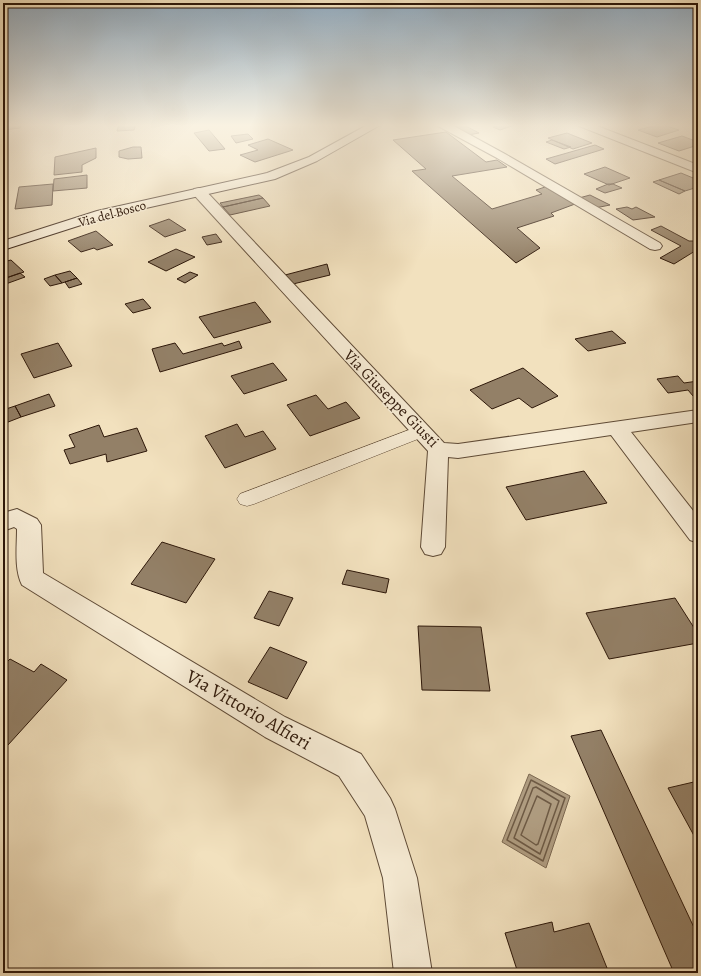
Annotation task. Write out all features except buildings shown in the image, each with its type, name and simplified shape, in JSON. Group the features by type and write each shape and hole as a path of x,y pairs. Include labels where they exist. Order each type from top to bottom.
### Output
{"street":[{"name":"Via del Bosco","path":"3,246 102,214 271,176 287,170"},
{"path":"524,170 655,246"},
{"name":"Via Giuseppe Giusti","path":"199,192 438,449 458,451 698,416"},
{"path":"617,429 698,534"},
{"path":"433,546 438,449"},
{"name":"Via Vittorio Alfieri","path":"3,522 17,518 29,525 29,561 31,578 275,727 350,765 379,809 400,878 413,973"}],"lane":[{"path":"247,499 422,431"}],"water":[{"path":"529,774 570,796 546,868 502,842"}]}
